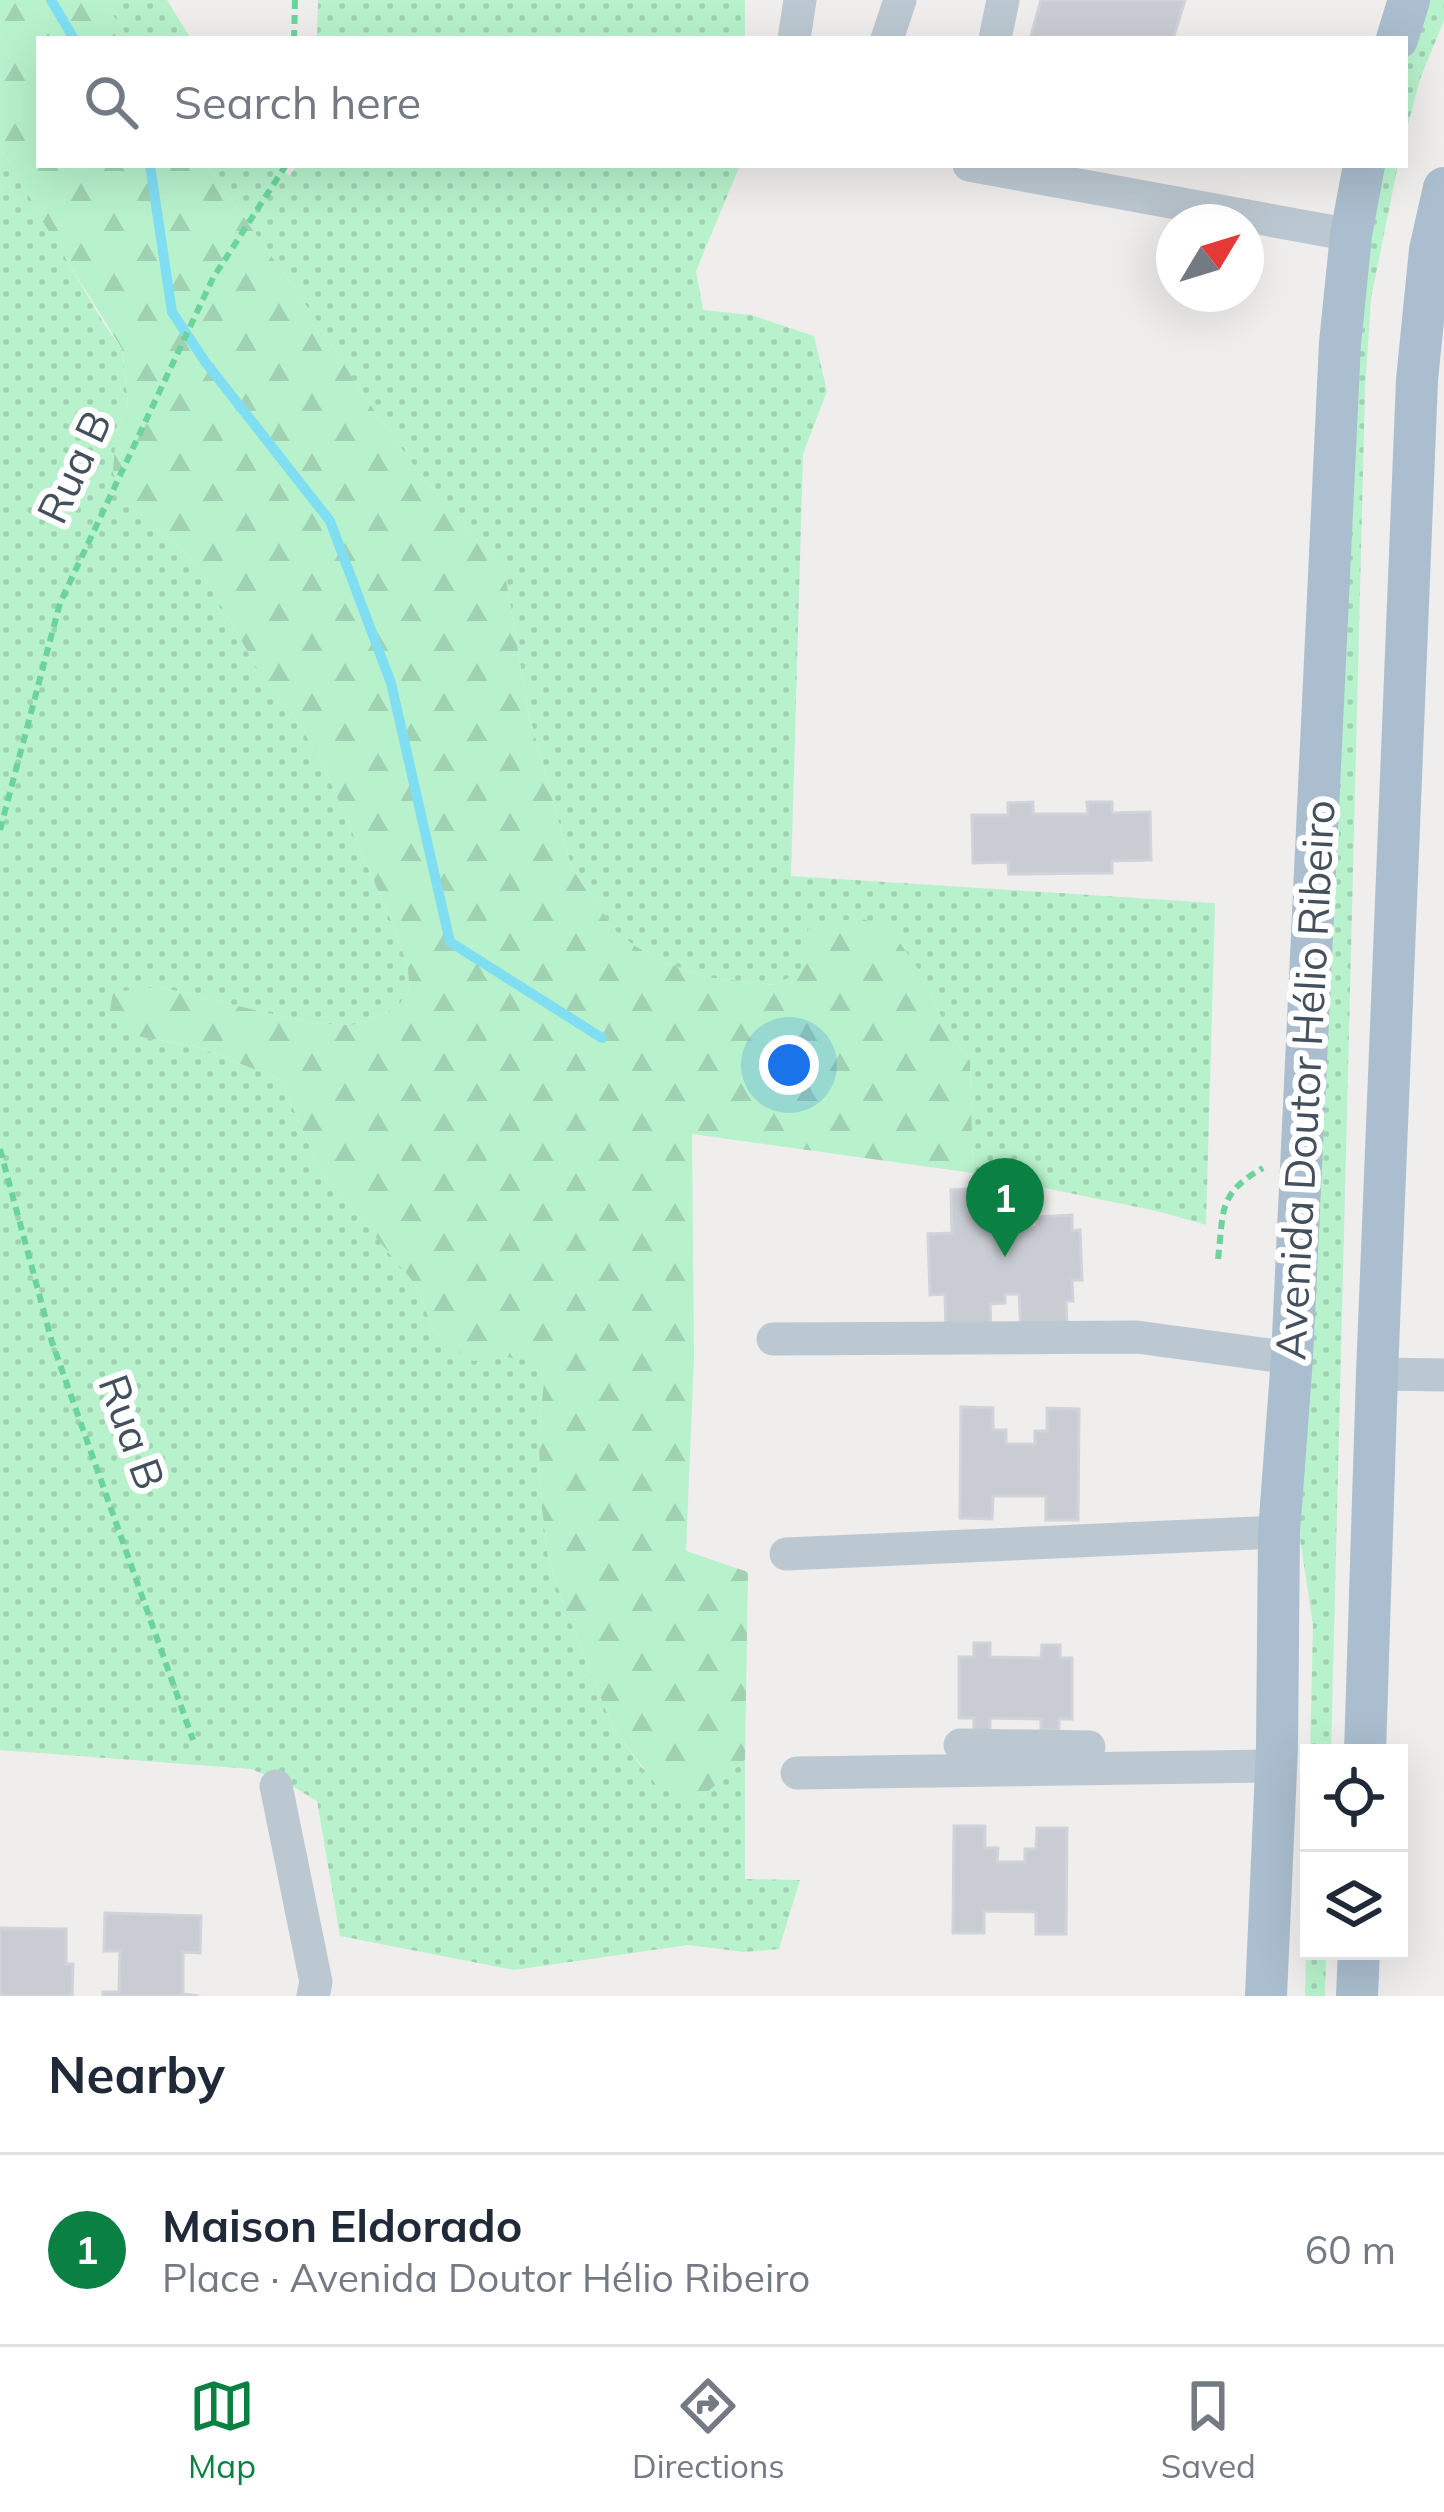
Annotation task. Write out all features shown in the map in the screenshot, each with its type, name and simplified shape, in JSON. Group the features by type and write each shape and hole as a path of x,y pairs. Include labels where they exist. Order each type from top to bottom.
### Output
{"main road":[{"path":"1398,36 1408,0"},
{"name":"Avenida Doutor Hélio Ribeiro","path":"1266,1996 1277,1757 1280,1532 1340,343 1363,168"},
{"name":"Avenida Doutor Hélio Ribeiro","path":"1365,1744 1377,1374 1430,381 1430,250 1444,188"},
{"path":"1357,1996 1358,1960"}],"street":[{"path":"794,36 800,0"},
{"path":"887,36 900,0"},
{"path":"996,36 1003,0"},
{"path":"985,168 1351,235"},
{"path":"773,1339 1137,1337 1292,1358"},
{"path":"1377,1374 1444,1375"},
{"path":"786,1553 1280,1532"},
{"path":"960,1745 1277,1757"},
{"path":"797,1773 1277,1757"},
{"path":"276,1786 316,1982 313,1996"}],"path":[{"path":"294,36 295,0"},
{"name":"Rua B","path":"0,830 60,603 213,278 284,168"},
{"name":"Rua B","path":"0,1149 52,1342 194,1740"},
{"path":"1218,1259 1227,1195 1240,1180 1266,1166"}],"green space":[{"path":"0,0 103,0 127,36 36,36 36,168 209,168 417,470 505,573 528,711 572,869 618,934 652,957 704,977 774,985 801,971 809,925 860,918 890,929 970,1061 973,1173 692,1134 694,1357 686,1551 748,1572 745,1760 698,1800 657,1786 613,1728 563,1603 548,1556 540,1493 544,1381 532,1361 504,1357 473,1361 435,1333 415,1284 320,1170 281,1080 196,1046 141,1037 109,1017 113,992 159,987 310,1023 352,1025 396,1010 409,990 408,967 319,756 260,673 205,578 181,549 127,503 113,473 116,432 128,402 122,349 0,149"},
{"path":"103,0 167,0 189,36 127,36"},
{"path":"318,0 745,0 745,36 317,36"},
{"path":"1410,0 1444,0 1444,20 1408,125 1408,36"},
{"path":"0,149 122,349 128,402 116,432 127,503 181,549 205,578 260,673 319,756 408,967 409,990 396,1010 352,1025 310,1023 159,987 141,1037 196,1046 281,1080 320,1170 415,1284 435,1333 473,1360 532,1360 544,1381 540,1493 548,1556 613,1728 643,1769 698,1800 745,1760 745,1879 800,1880 779,1949 744,1952 688,1945 514,1970 340,1936 317,1801 294,1787 251,1769 0,1750"},
{"path":"209,168 283,168 289,176 295,168 739,168 696,271 703,310 751,315 814,336 827,391 803,454 791,876 1215,903 1206,1225 973,1173 970,1061 947,1029 919,970 801,971 775,985 704,977 652,957 618,934 572,869 528,711 505,573 417,470"},
{"path":"1366,168 1397,168 1371,298 1365,390 1331,1744 1310,1744 1313,1625 1300,1539"},
{"path":"1306,1960 1326,1960 1325,1996 1305,1996"}],"building":[{"path":"1041,0 1185,0 1174,36 1031,36"},
{"path":"1033,802 1033,814 1088,814 1087,802 1112,802 1112,813 1150,812 1151,860 1112,861 1112,873 1009,874 1008,862 973,863 972,815 1008,815 1008,803"},
{"path":"998,1188 1000,1229 1037,1227 1037,1217 1072,1215 1072,1231 1080,1230 1082,1280 1072,1280 1073,1301 1066,1301 1067,1327 1021,1328 1019,1294 1005,1294 1005,1303 990,1304 991,1329 946,1331 945,1294 930,1295 928,1234 952,1233 951,1190"},
{"path":"961,1407 993,1408 993,1430 1006,1430 1006,1444 1035,1444 1035,1431 1047,1431 1047,1408 1079,1409 1078,1520 1046,1520 1046,1496 993,1496 992,1519 960,1518"},
{"path":"974,1643 990,1643 990,1657 1041,1658 1042,1645 1060,1645 1060,1658 1072,1658 1072,1719 1059,1719 1059,1730 1041,1729 1041,1719 990,1718 990,1731 974,1731 974,1718 959,1718 959,1657 974,1657"},
{"path":"954,1826 985,1826 985,1848 998,1848 997,1862 1025,1862 1025,1849 1036,1849 1037,1828 1067,1828 1066,1934 1036,1934 1036,1912 984,1911 984,1933 953,1933"},
{"path":"105,1913 201,1916 200,1953 183,1952 183,1994 199,1996 103,1996 103,1992 119,1992 120,1951 104,1951"},
{"path":"0,1928 66,1929 66,1964 73,1964 72,1996 0,1996"}],"waterway":[{"path":"51,0 72,36"},
{"path":"150,168 172,312 206,363 330,521 391,683 450,942 602,1038"}],"place":[{"name":"Maison Eldorado","path":"1005,1257"}]}
